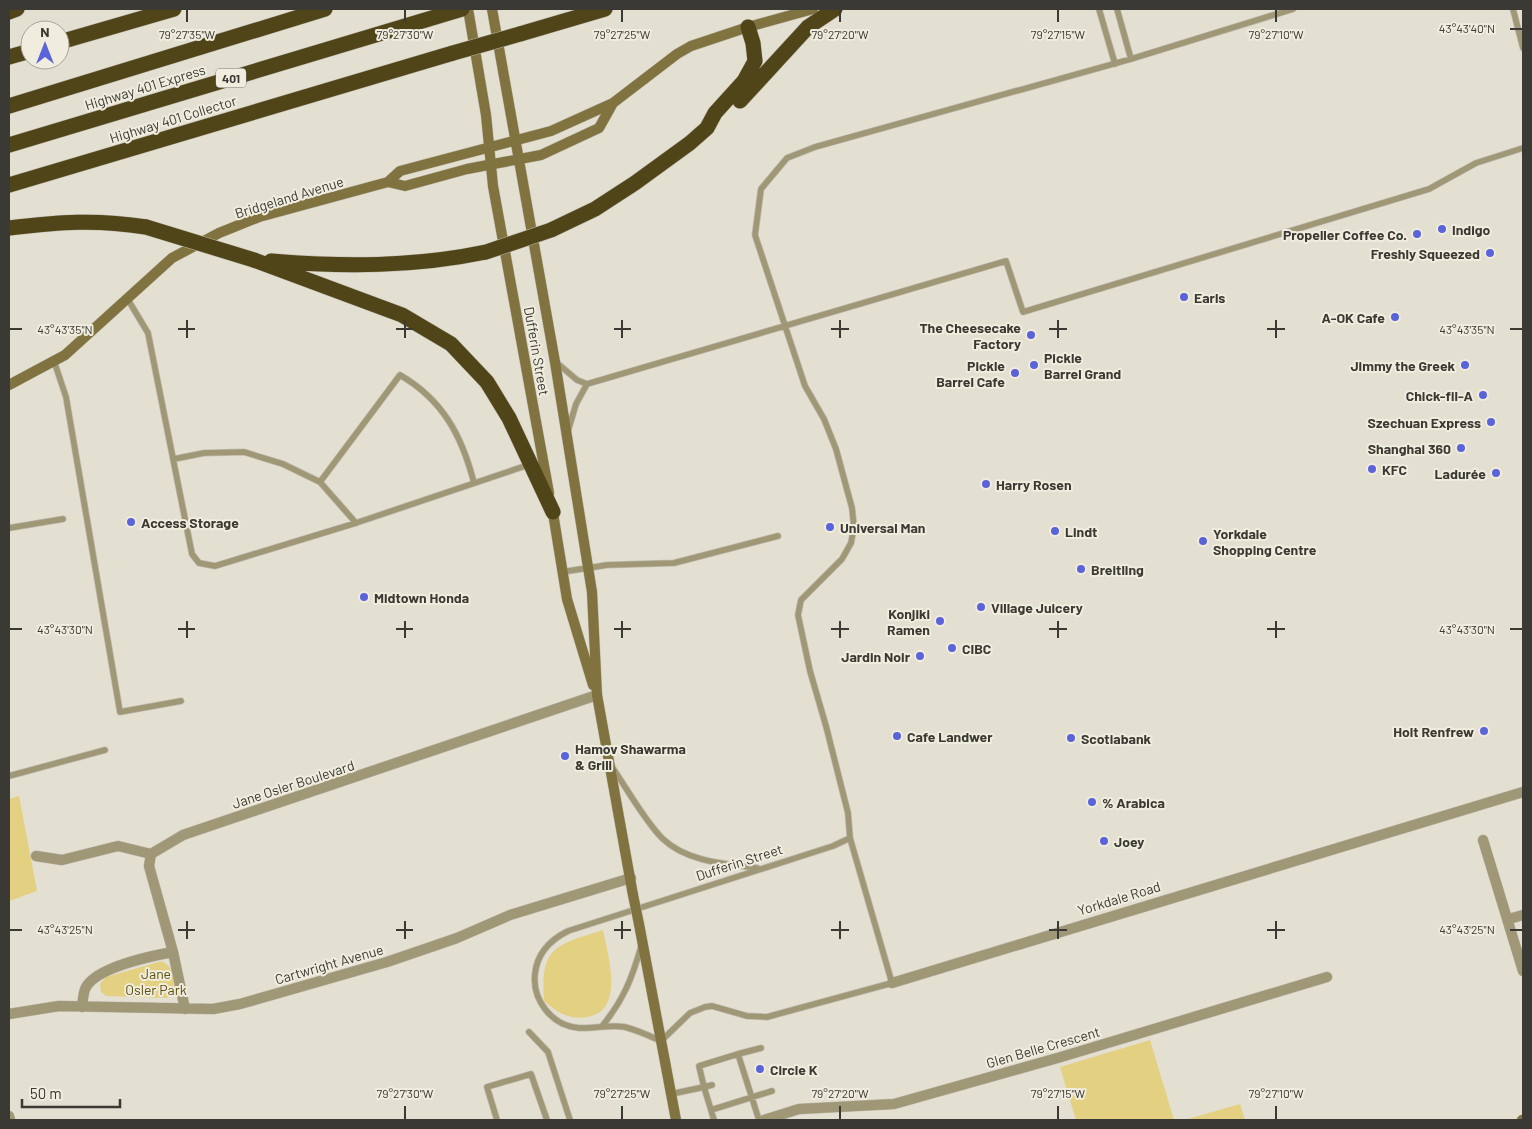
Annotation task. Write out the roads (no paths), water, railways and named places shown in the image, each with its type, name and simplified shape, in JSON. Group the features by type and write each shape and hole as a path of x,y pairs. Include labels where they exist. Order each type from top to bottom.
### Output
{"highway":[{"path":"9,12 17,9"},
{"path":"70,39 174,9"},
{"name":"Highway 401 Express","path":"9,106 324,9"},
{"name":"Highway 401 Collector","path":"9,185 605,9"},
{"path":"707,128 721,122 808,27 835,9"},
{"name":"Highway 401 Express","path":"9,145 461,10"},
{"path":"254,260 333,264 421,264 486,252 551,230 594,209 636,183 707,128 716,113 744,82 754,61 753,43 748,27"},
{"path":"9,228 59,222 107,221 146,228 254,260 402,315 451,344 487,382 509,418 552,512"}],"main road":[{"name":"Dufferin Street","path":"492,9 555,362 592,592 597,695 676,1120"},
{"path":"515,140 551,131 613,103 676,54 691,46 748,27 813,9"},
{"name":"Dufferin Street","path":"461,10 490,147 500,228 562,572 578,639 597,695"},
{"path":"518,160 557,149 599,128 613,103"},
{"name":"Bridgeland Avenue","path":"9,385 65,355 172,258 219,233 259,217 388,182 400,171 515,140"},
{"name":"Bridgeland Avenue","path":"388,182 405,186 492,164 518,160"}],"street":[{"name":"Jane Osler Boulevard","path":"151,854 183,835 597,695"},
{"name":"Yorkdale Road","path":"892,983 1523,792"},
{"path":"1484,840 1523,971"},
{"path":"36,856 62,860 118,846 151,854 149,866 173,952 185,1009"},
{"name":"Cartwright Avenue","path":"9,1014 59,1006 213,1009 240,1004 387,962 458,938 510,915 631,878"},
{"path":"1509,919 1523,914"},
{"path":"82,1007 84,989 90,982 102,974 147,957 173,952"},
{"name":"Glen Belle Crescent","path":"764,1120 799,1109 894,1104 1061,1058 1327,977"},
{"path":"9,1116 10,1120"}],"lane":[{"path":"1099,9 1115,64"},
{"path":"1117,9 1131,60"},
{"path":"604,1025 625,1027 661,1041 690,1013 705,1007 712,1006 748,1016 767,1018 892,983 850,838 848,813 810,671 798,615 801,600 806,593 842,559 851,543 854,527 850,501 836,449 824,419 805,386 755,235 761,189 787,158 815,148 1131,60 1293,9"},
{"path":"1513,9 1523,48"},
{"path":"555,362 577,380 587,384 785,327 1006,260 1022,312 1429,189 1476,163 1523,148"},
{"path":"127,298 148,333 192,554 199,563 215,566 356,523 530,464"},
{"path":"54,361 66,398 120,712 181,701"},
{"path":"320,482 400,375 418,385 454,426 474,483"},
{"path":"567,437 576,404 587,384"},
{"path":"174,459 204,453 244,452 283,464 320,482 356,523"},
{"path":"9,528 63,519"},
{"path":"562,572 607,565 674,563 778,536"},
{"path":"9,776 105,750"},
{"path":"609,763 664,841 687,854 717,863 759,869"},
{"name":"Dufferin Street","path":"643,942 630,985 619,1006 604,1025 577,1028 560,1022 543,1006 536,994 535,966 542,951 552,939 568,931 676,898 833,846 850,838"},
{"path":"529,1032 548,1052 570,1120"},
{"path":"714,1120 699,1066 761,1048"},
{"path":"738,1054 742,1076 752,1097 759,1120"},
{"path":"497,1120 487,1087 532,1074 547,1120"},
{"path":"671,1094 712,1085"},
{"path":"711,1110 772,1090"}],"place":[{"name":"Indigo","path":"1442,229"},
{"name":"Propeller Coffee Co.","path":"1417,234"},
{"name":"Freshly Squeezed","path":"1490,253"},
{"name":"Earls","path":"1184,297"},
{"name":"A-OK Cafe","path":"1395,317"},
{"name":"The Cheesecake Factory","path":"1031,335"},
{"name":"Pickle Barrel Grand","path":"1034,365"},
{"name":"Jimmy the Greek","path":"1465,365"},
{"name":"Pickle Barrel Cafe","path":"1015,373"},
{"name":"Chick-fil-A","path":"1483,395"},
{"name":"Szechuan Express","path":"1491,422"},
{"name":"Shanghai 360","path":"1461,448"},
{"name":"KFC","path":"1372,469"},
{"name":"Ladurée","path":"1496,473"},
{"name":"Harry Rosen","path":"986,484"},
{"name":"Access Storage","path":"131,522"},
{"name":"Universal Man","path":"830,527"},
{"name":"Lindt","path":"1055,531"},
{"name":"Yorkdale Shopping Centre","path":"1203,541"},
{"name":"Breitling","path":"1081,569"},
{"name":"Midtown Honda","path":"364,597"},
{"name":"Village Juicery","path":"981,607"},
{"name":"Konjiki Ramen","path":"940,621"},
{"name":"CIBC","path":"952,648"},
{"name":"Jardin Noir","path":"920,656"},
{"name":"Holt Renfrew","path":"1484,731"},
{"name":"Cafe Landwer","path":"897,736"},
{"name":"Scotiabank","path":"1071,738"},
{"name":"Hamov Shawarma & Grill","path":"565,756"},
{"name":"% Arabica","path":"1092,802"},
{"name":"Joey","path":"1104,841"},
{"name":"Circle K","path":"760,1069"}],"park label":[{"name":"Jane Osler Park","path":"156,982"}]}
